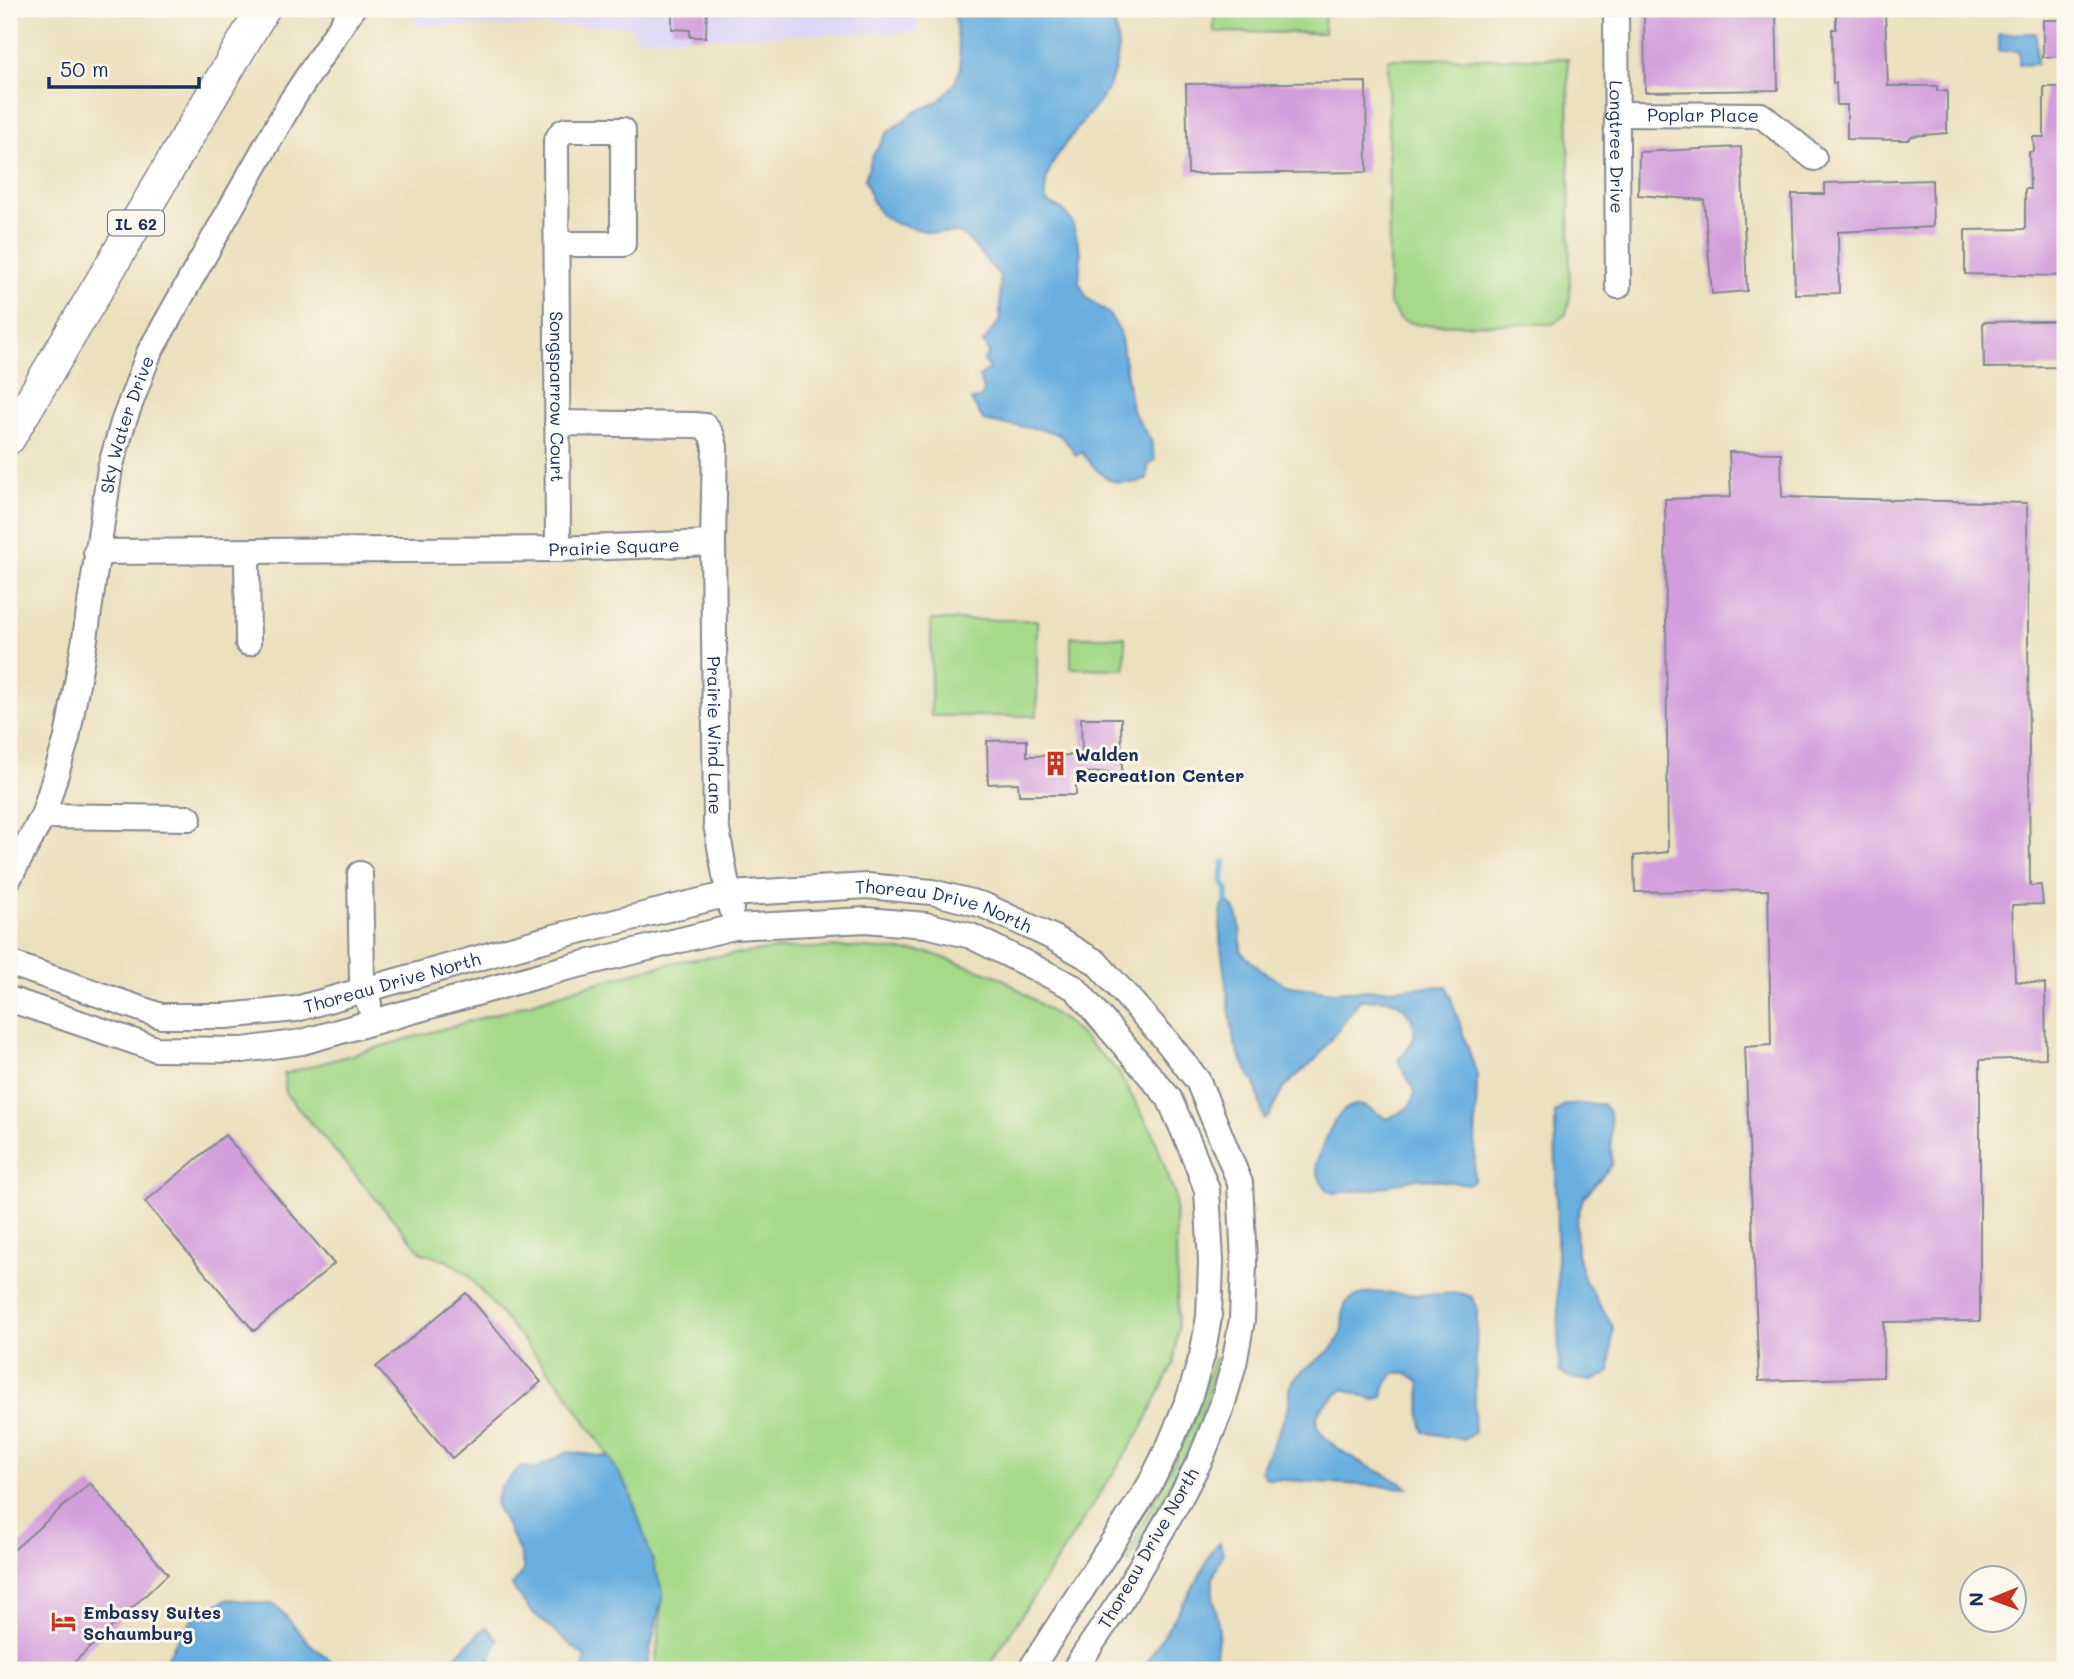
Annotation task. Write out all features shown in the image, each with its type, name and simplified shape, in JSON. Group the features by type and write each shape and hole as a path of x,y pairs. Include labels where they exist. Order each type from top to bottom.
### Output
{"main road":[{"name":"IL 62","path":"9,438 263,9"}],"street":[{"name":"Sky Water Drive","path":"9,878 43,816 67,738 84,645 110,468 123,423 149,354 292,100 352,9"},
{"name":"Longtree Drive","path":"1616,9 1618,286"},
{"name":"Poplar Place","path":"1617,114 1761,115 1814,158"},
{"name":"Songsparrow Court","path":"557,244 623,244 623,130 567,130 558,136 557,244 558,549"},
{"path":"557,423 705,426 715,447 713,542"},
{"name":"Prairie Square","path":"247,552 558,549 713,542"},
{"name":"Prairie Wind Lane","path":"713,542 716,824 734,927"},
{"path":"96,552 247,552 248,643"},
{"path":"43,816 189,818"},
{"path":"360,874 362,980 374,1021"},
{"name":"Thoreau Drive North","path":"9,964 161,1016 226,1016 296,1009 554,937 729,894 867,886 932,892 983,905 1052,937 1096,962 1198,1081 1240,1183 1243,1303 1234,1364 1222,1406 1206,1445 1178,1502 1123,1597 1074,1670"},
{"name":"Thoreau Drive North","path":"9,999 156,1049 243,1050 302,1042 562,969 734,927 866,920 926,925 971,936 1075,988 1169,1098 1191,1147 1207,1190 1211,1262 1209,1317 1202,1356 1190,1395 1149,1486 1030,1670"}],"shaded area":[{"path":"411,9 918,9 919,32 638,39 630,26 418,26"}],"green space":[{"path":"1214,9 1324,9 1324,33 1214,32"},
{"path":"1568,58 1570,297 1566,314 1553,324 1420,325 1401,320 1389,303 1388,59"},
{"path":"931,620 1037,620 1037,716 931,716"},
{"path":"1071,637 1125,637 1125,669 1071,668"},
{"path":"851,947 930,953 1000,977 1069,1024 1117,1070 1153,1133 1175,1196 1178,1327 1174,1362 1140,1432 986,1670 655,1670 663,1593 609,1457 564,1389 467,1274 447,1261 422,1253 286,1094 284,1074 679,961 776,949"},
{"path":"1214,1358 1219,1359 1198,1426 1129,1563 1125,1560 1193,1422"}],"water":[{"path":"954,9 1112,9 1118,46 1113,74 1105,93 1056,158 1045,187 1046,201 1064,211 1072,222 1081,253 1079,282 1087,298 1108,313 1120,331 1132,410 1151,441 1155,460 1148,466 1147,480 1126,483 1110,480 1096,469 1082,452 1076,456 1057,434 984,421 971,400 979,399 984,392 979,377 989,369 984,361 989,352 983,343 1000,320 1000,276 968,239 958,233 933,233 897,224 880,214 871,198 865,179 873,155 888,132 915,112 938,102 954,85 961,67"},
{"path":"2036,33 2037,64 2019,65 2019,51 1999,51 1999,34"},
{"path":"1226,901 1238,917 1241,952 1261,970 1286,985 1333,992 1447,986 1477,1075 1474,1181 1469,1184 1416,1178 1376,1189 1333,1193 1326,1188 1319,1176 1316,1163 1331,1127 1343,1111 1351,1106 1362,1105 1388,1119 1405,1110 1412,1102 1414,1090 1398,1059 1413,1040 1414,1026 1406,1011 1393,1001 1360,1000 1316,1059 1284,1087 1269,1116 1264,1119 1255,1083 1234,1042 1220,940 1221,910"},
{"path":"1566,1104 1602,1104 1610,1113 1612,1165 1583,1198 1576,1223 1577,1253 1584,1279 1613,1327 1610,1372 1591,1380 1578,1379 1559,1371 1555,1113"},
{"path":"1371,1292 1420,1295 1461,1293 1472,1297 1477,1307 1474,1432 1464,1440 1424,1432 1419,1381 1407,1373 1394,1373 1385,1386 1383,1397 1374,1400 1344,1389 1321,1408 1317,1416 1317,1426 1324,1436 1349,1456 1408,1488 1268,1479 1261,1469 1280,1429 1290,1401 1292,1383 1336,1343 1341,1334 1343,1312 1349,1300"},
{"path":"568,1452 609,1457 630,1492 663,1593 646,1670 583,1670 585,1657 530,1610 512,1586 524,1569 520,1553 495,1503 501,1487 521,1466 535,1469"},
{"path":"1220,1543 1223,1553 1213,1578 1219,1630 1214,1670 1142,1670 1197,1581 1212,1550"},
{"path":"229,1599 276,1605 309,1643 342,1670 160,1670 196,1614"},
{"path":"486,1627 498,1640 486,1670 440,1670"}],"building":[{"path":"672,9 707,9 706,37 690,37 690,30 672,29"},
{"path":"1644,9 1776,9 1778,90 1645,92"},
{"path":"1836,9 1878,9 1878,13 1885,13 1888,86 1937,86 1937,91 1947,91 1947,133 1912,136 1908,140 1847,139 1847,105 1837,105 1836,83 1833,83 1832,29 1836,29"},
{"path":"2043,20 2065,20 2065,56 2043,57"},
{"path":"1366,82 1367,172 1188,174 1186,84"},
{"path":"2044,87 2065,87 2065,276 1965,274 1965,230 2025,229 2025,189 2030,189 2029,152 2034,151 2033,137 2044,137"},
{"path":"1741,147 1747,291 1712,294 1704,200 1638,195 1639,152"},
{"path":"1932,180 1933,227 1838,232 1839,293 1795,294 1792,194 1825,194 1825,183"},
{"path":"2065,321 2065,367 1984,368 1983,322"},
{"path":"1729,452 1781,453 1782,497 2027,503 2030,886 2041,885 2043,904 2012,905 2015,981 2045,984 2046,1058 1980,1060 1980,1321 1884,1322 1883,1377 1759,1381 1745,1047 1771,1045 1768,890 1635,892 1634,856 1668,852 1665,499 1731,497"},
{"name":"Walden Recreation Center","path":"1081,718 1121,718 1122,772 1076,773 1076,795 1019,795 1018,783 988,784 987,741 1027,740 1027,756 1082,755"},
{"path":"225,1135 334,1264 254,1331 145,1202"},
{"path":"466,1293 541,1382 452,1458 376,1367"},
{"name":"Embassy Suites Schaumburg","path":"90,1483 168,1574 66,1670 9,1670 9,1554"}],"waterway":[{"path":"1224,862 1222,880 1227,890 1226,901"}],"place":[{"name":"Walden Recreation Center","path":"1055,764"},
{"name":"Embassy Suites Schaumburg","path":"63,1622"}]}
